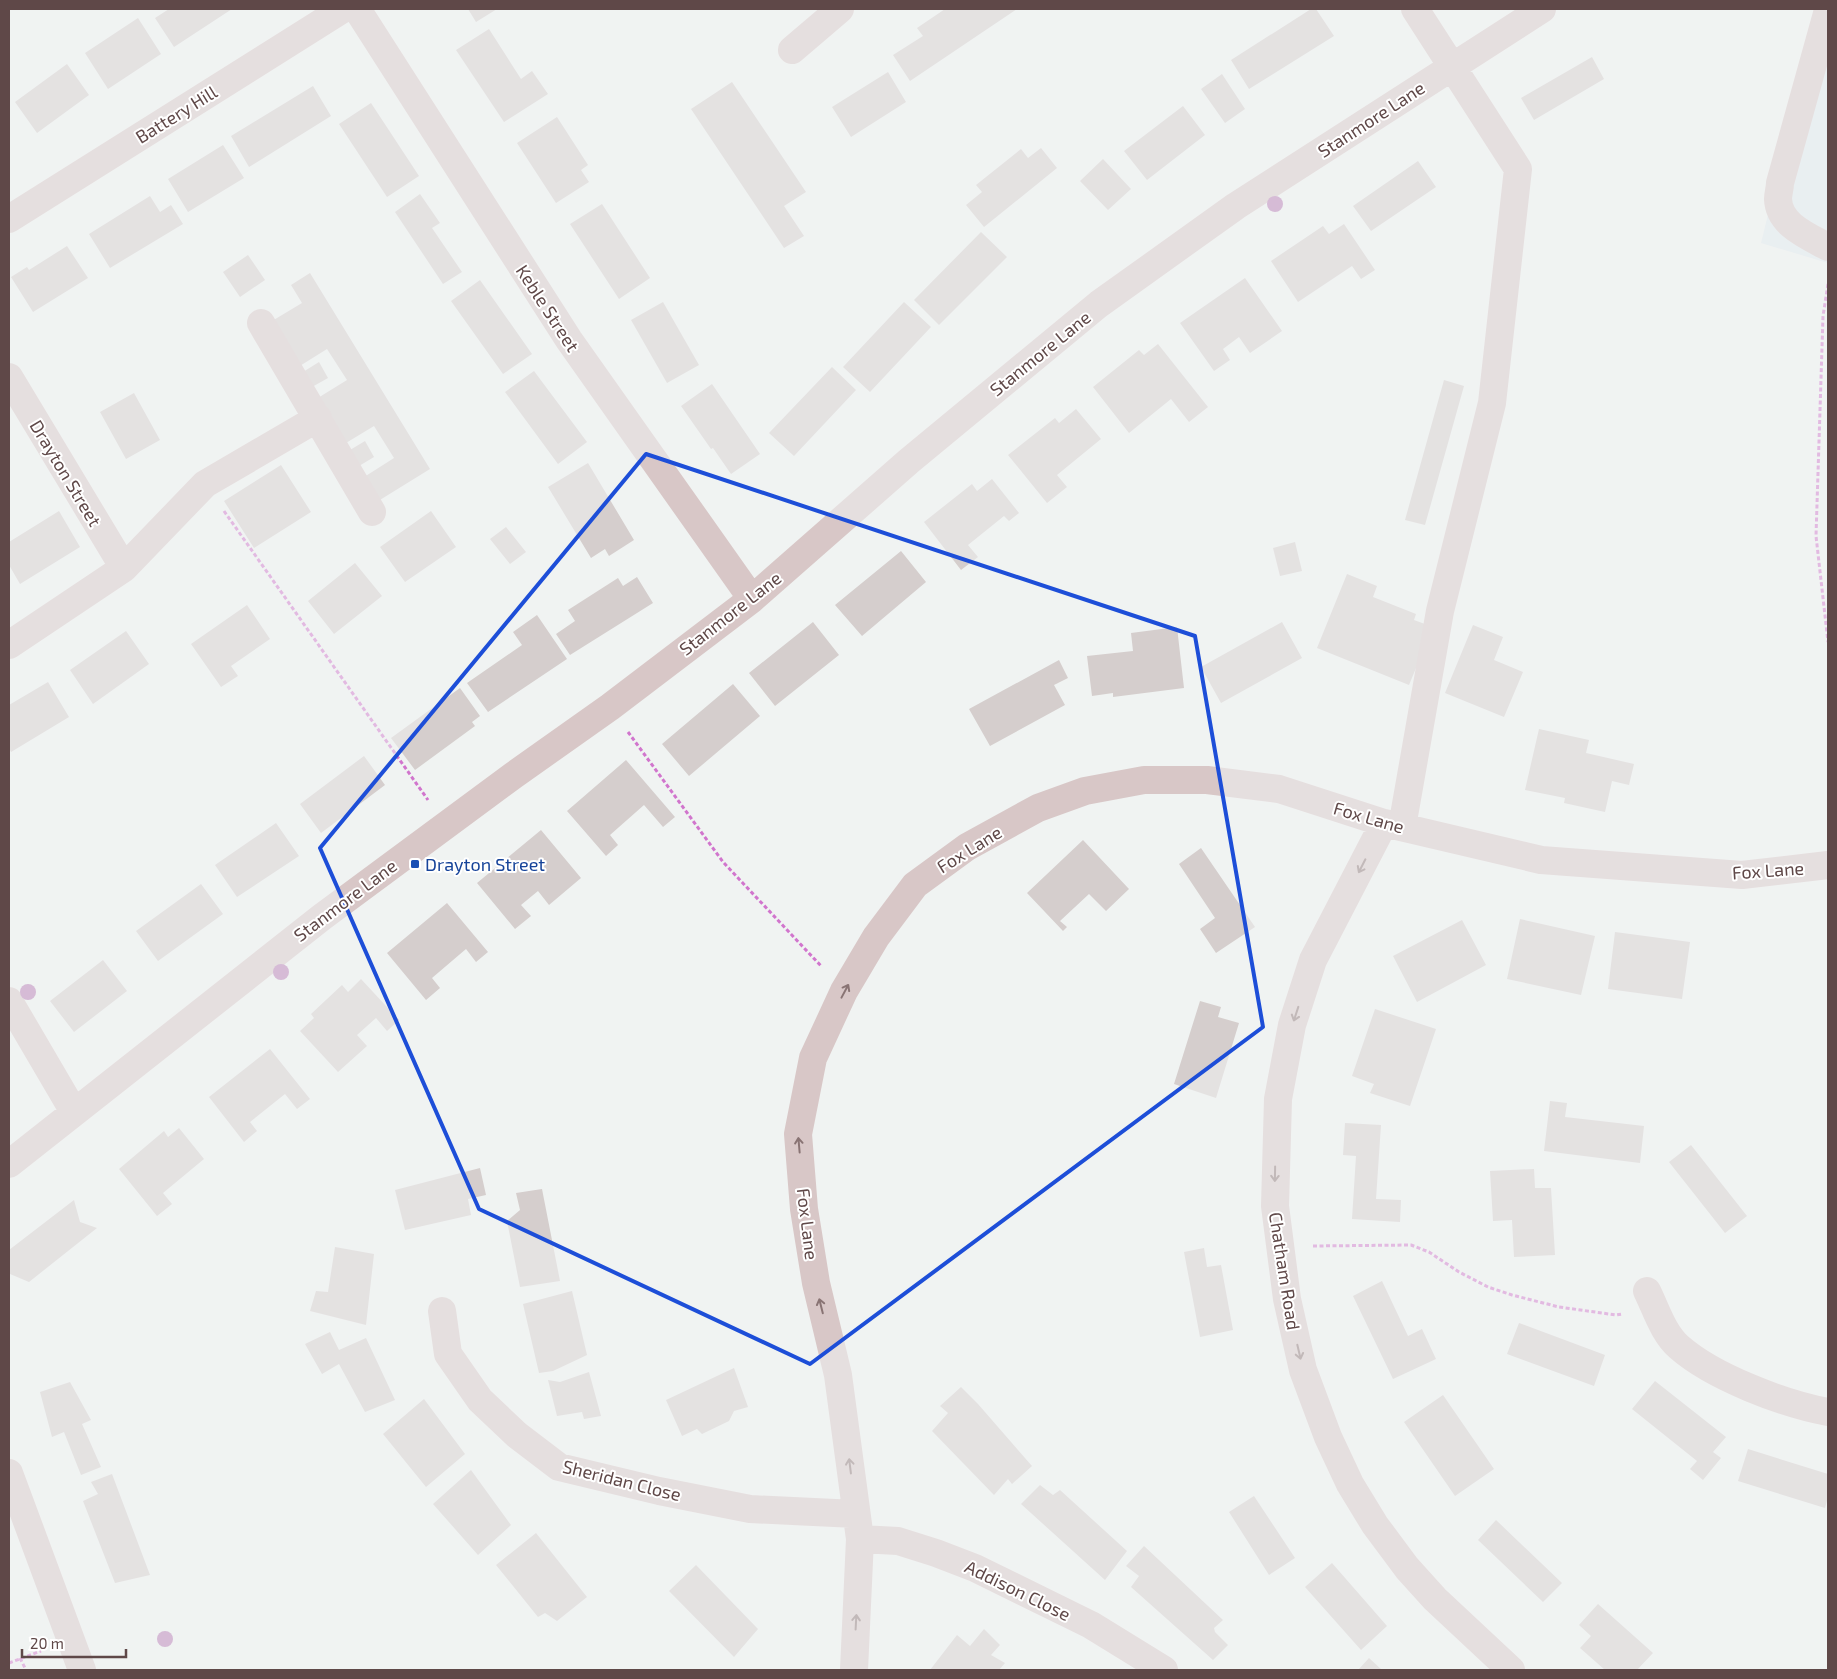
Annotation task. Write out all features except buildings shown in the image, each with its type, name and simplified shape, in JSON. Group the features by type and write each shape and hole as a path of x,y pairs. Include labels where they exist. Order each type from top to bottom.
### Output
{"street":[{"name":"Battery Hill","path":"9,219 343,9"},
{"name":"Keble Street","path":"357,9 569,340 752,599"},
{"path":"792,50 840,9"},
{"path":"1415,9 1453,66"},
{"name":"Stanmore Lane","path":"9,1164 322,916 610,707 752,599 909,461 1099,304 1236,206 1542,9"},
{"path":"1828,10 1780,183 1778,199 1783,217 1801,232 1828,247"},
{"name":"Chatham Road","path":"1453,66 1518,169 1492,403 1440,611 1393,825 1313,960 1292,1024 1278,1098 1275,1206 1287,1299 1303,1370 1328,1437 1350,1484 1375,1525 1408,1568 1435,1599 1512,1670"},
{"path":"261,323 372,512"},
{"name":"Drayton Street","path":"9,377 124,568"},
{"path":"9,645 124,568 205,484 318,418"},
{"name":"Fox Lane","path":"854,1670 858,1526 838,1375 816,1283 807,1228 798,1134 813,1058 844,991 876,937 916,884 975,843 1038,808 1085,791 1144,780 1207,780 1279,789 1393,825 1541,860 1742,875 1828,865"},
{"path":"9,1001 74,1112"},
{"path":"1651,1299 1663,1326 1678,1346 1711,1369 1763,1394 1828,1412"},
{"name":"Sheridan Close","path":"442,1311 448,1354 480,1400 517,1435 559,1466 659,1491 750,1509 858,1526"},
{"path":"9,1472 82,1670"},
{"name":"Addison Close","path":"858,1526 898,1541 936,1552 975,1568 1091,1625 1164,1670"}],"path":[{"path":"1828,284 1824,316 1816,536 1828,642"},
{"path":"205,484 446,825"},
{"path":"610,707 723,862 844,991"},
{"path":"1280,1246 1411,1245 1429,1252 1459,1272 1488,1287 1558,1307 1616,1315 1651,1299"},
{"path":"9,1663 20,1658 26,1670"}],"highlighted area":[{"path":"646,454 1195,636 1263,1027 810,1364 479,1209 320,848"}],"shaded area":[{"path":"1828,9 1828,263 1761,243 1806,61"}],"place":[{"name":"Drayton Street","path":"415,864"}]}
